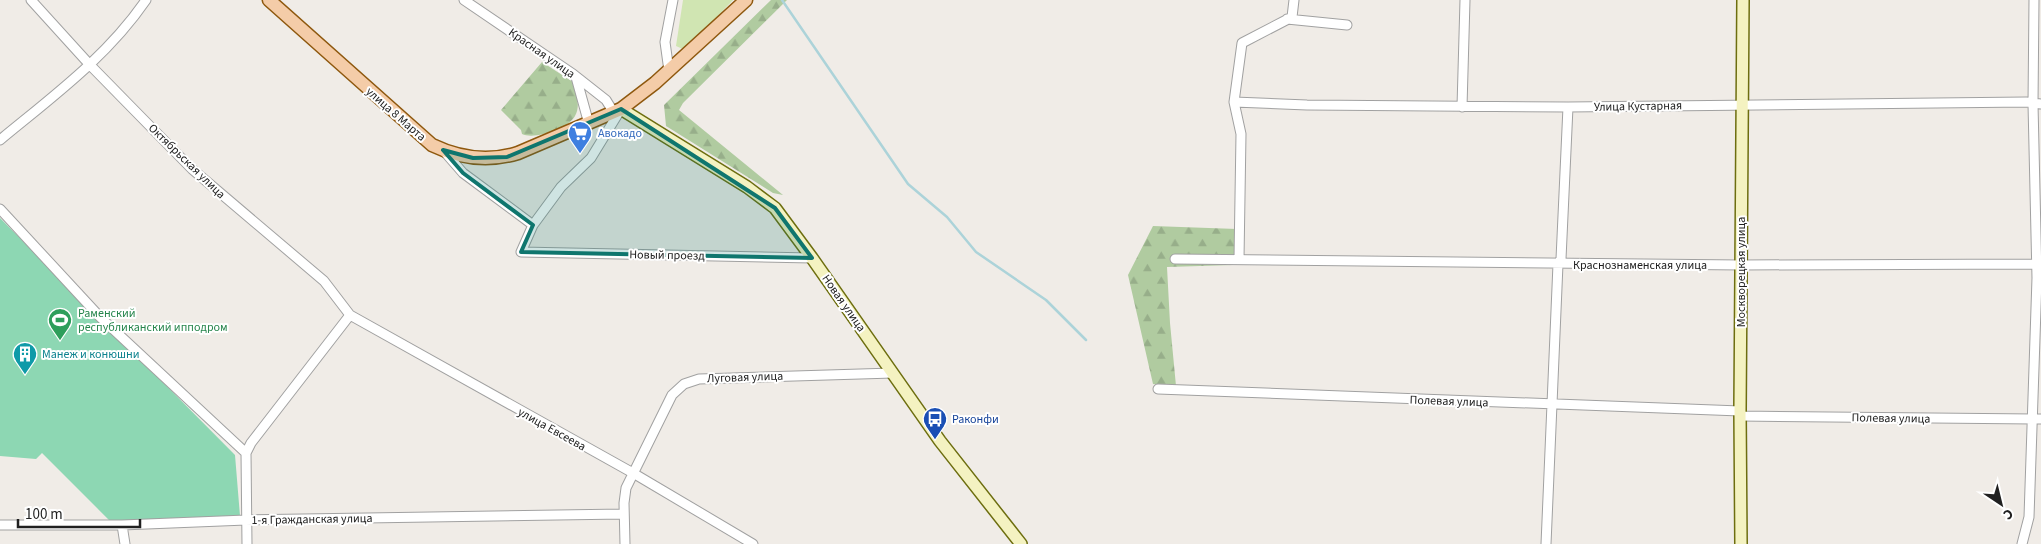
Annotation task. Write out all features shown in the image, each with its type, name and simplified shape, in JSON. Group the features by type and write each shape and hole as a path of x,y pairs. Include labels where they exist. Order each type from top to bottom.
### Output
{"main road":[{"name":"улица 8 Марта","path":"269,0 421,136 443,150 473,158 507,157 613,113 669,71 746,0"}],"street":[{"name":"Октябрьская улица","path":"31,0 90,65 192,169 324,281 350,315"},
{"path":"0,140 90,65 112,43 146,0"},
{"name":"Красная улица","path":"464,0 576,77 606,100 613,113"},
{"path":"669,71 664,44 672,0"},
{"path":"1239,259 1241,134 1234,102 1242,43 1292,17 1294,0"},
{"path":"1462,107 1465,0"},
{"name":"Москворецкая улица","path":"1741,544 1743,0"},
{"path":"2022,544 2029,517 2031,419 2039,264 2034,0"},
{"path":"1287,19 1346,25"},
{"path":"576,77 589,124"},
{"name":"Улица Кустарная","path":"1234,102 1462,107 1568,107 1742,103 2026,102 2037,104"},
{"path":"1546,544 1558,264 1561,259 1568,107"},
{"path":"443,150 464,173 533,225 561,187 591,158 613,113"},
{"name":"Новая улица","path":"613,113 767,201 782,216 940,441 1021,544"},
{"path":"0,208 100,317 246,453"},
{"name":"Новый проезд","path":"533,225 521,252 812,258"},
{"name":"Краснознаменская улица","path":"1175,259 1558,264 2039,264"},
{"path":"247,544 246,453 250,442 350,315"},
{"name":"улица Евсеева","path":"350,315 632,473 753,544"},
{"name":"Луговая улица","path":"625,544 623,514 626,488 672,395 689,381 699,378 893,373"},
{"name":"Полевая улица","path":"1158,389 1740,414 2041,419"},
{"name":"1-я Гражданская улица","path":"0,526 623,514"},
{"path":"122,525 125,544"}],"highlighted area":[{"path":"621,109 775,208 812,258 521,252 533,225 463,173 443,150 473,158 507,157"}],"green space":[{"path":"683,0 733,0 685,50 676,46"},
{"path":"771,0 787,0 683,103 679,110 783,195 773,193 666,126 664,105"},
{"path":"542,62 573,82 577,99 577,112 571,121 558,129 534,136 522,134 521,130 501,110"},
{"name":"Раменский республиканский ипподром","path":"0,218 235,455 240,516 110,521 42,453 36,459 0,456"},
{"path":"1153,226 1237,229 1233,265 1167,267 1176,386 1153,384 1128,275"}],"waterway":[{"path":"782,0 908,184 947,217 976,252 1046,300 1086,340"}],"place":[{"name":"Авокадо","path":"580,154"},
{"name":"Раменский республиканский ипподром","path":"60,341"},
{"name":"Манеж и конюшни","path":"25,375"},
{"name":"Раконфи","path":"935,440"}]}
